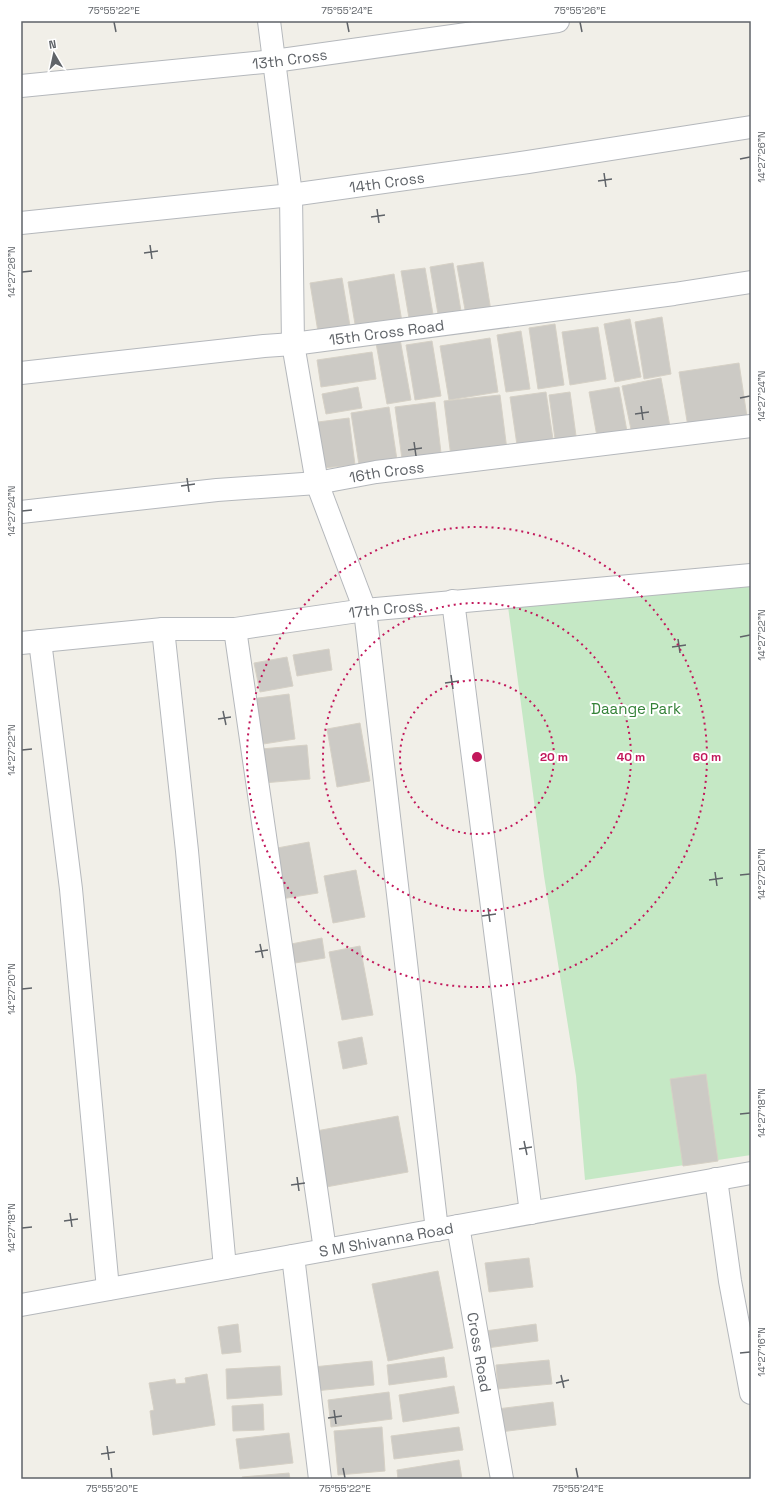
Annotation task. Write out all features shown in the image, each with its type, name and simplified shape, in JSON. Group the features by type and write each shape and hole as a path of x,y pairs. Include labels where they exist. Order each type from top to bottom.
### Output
{"street":[{"path":"269,21 291,195 293,344 317,483 365,610 437,1230"},
{"name":"13th Cross","path":"21,86 274,61 558,21"},
{"name":"14th Cross","path":"21,223 291,195 528,162 751,127"},
{"name":"15th Cross Road","path":"21,373 293,344 674,294 751,282"},
{"name":"16th Cross","path":"21,512 218,490 317,483 376,472 751,426"},
{"name":"17th Cross","path":"30,642 163,629 235,629 365,610 751,575"},
{"path":"453,601 531,1213"},
{"path":"163,629 187,851 225,1268"},
{"path":"235,629 325,1250"},
{"path":"30,642 72,889 108,1289"},
{"name":"S M Shivanna Road","path":"21,1305 751,1173"},
{"path":"716,1179 730,1282 751,1393"},
{"name":"Cross Road","path":"458,1226 502,1479"},
{"path":"293,1256 320,1479"}],"green space":[{"name":"Daange Park","path":"751,584 751,1155 585,1180 576,1076 544,876 507,599"}],"building":[{"path":"483,262 491,311 466,315 457,266"},
{"path":"453,263 462,317 439,320 430,267"},
{"path":"425,268 434,320 410,324 401,271"},
{"path":"394,274 402,322 356,330 348,282"},
{"path":"342,278 351,332 319,338 310,283"},
{"path":"662,317 671,374 644,379 635,322"},
{"path":"630,319 641,377 615,382 604,324"},
{"path":"555,324 564,385 538,389 529,328"},
{"path":"598,327 606,379 570,385 562,332"},
{"path":"521,331 530,389 506,392 497,335"},
{"path":"490,338 498,392 449,400 440,346"},
{"path":"400,339 411,400 387,404 376,343"},
{"path":"432,341 441,396 415,400 406,345"},
{"path":"372,352 376,379 321,387 317,360"},
{"path":"739,363 748,424 689,433 679,372"},
{"path":"661,378 671,432 633,439 622,386"},
{"path":"358,387 362,408 326,414 322,394"},
{"path":"619,387 628,437 598,442 589,392"},
{"path":"546,392 554,446 518,452 510,397"},
{"path":"570,392 577,443 556,446 549,395"},
{"path":"500,395 507,450 451,457 444,401"},
{"path":"435,402 441,453 402,459 395,407"},
{"path":"389,407 397,460 359,465 351,413"},
{"path":"349,418 355,465 323,468 318,422"},
{"path":"329,649 332,670 297,676 293,655"},
{"path":"287,657 293,686 260,692 254,663"},
{"path":"289,694 295,739 257,745 251,699"},
{"path":"360,723 370,781 337,787 327,729"},
{"path":"307,745 310,779 263,783 261,749"},
{"path":"309,842 318,893 281,899 272,849"},
{"path":"356,870 365,917 333,923 324,876"},
{"path":"322,938 325,958 289,964 286,945"},
{"path":"360,946 373,1015 342,1020 329,952"},
{"path":"362,1037 367,1064 343,1069 338,1042"},
{"path":"706,1074 718,1161 683,1166 670,1079"},
{"path":"398,1116 408,1172 326,1187 316,1131"},
{"path":"529,1258 533,1287 489,1292 485,1263"},
{"path":"438,1271 453,1348 388,1361 372,1284"},
{"path":"238,1324 241,1352 222,1354 218,1327"},
{"path":"536,1324 538,1341 487,1348 485,1331"},
{"path":"444,1357 447,1377 389,1385 387,1365"},
{"path":"549,1360 552,1384 498,1389 496,1365"},
{"path":"372,1361 374,1385 315,1391 313,1367"},
{"path":"280,1366 282,1395 227,1399 226,1369"},
{"path":"207,1374 215,1425 153,1435 150,1411 154,1410 149,1383 175,1379 176,1384 186,1383 185,1378"},
{"path":"454,1386 459,1413 403,1422 399,1395"},
{"path":"389,1392 392,1419 331,1427 328,1400"},
{"path":"553,1402 556,1425 500,1432 497,1409"},
{"path":"263,1404 264,1430 233,1431 232,1406"},
{"path":"382,1427 385,1471 338,1475 334,1431"},
{"path":"459,1427 463,1450 394,1459 391,1436"},
{"path":"289,1433 293,1463 240,1469 236,1439"},
{"path":"459,1460 462,1479 398,1479 397,1470"},
{"path":"289,1473 290,1479 242,1479 242,1477"}]}
